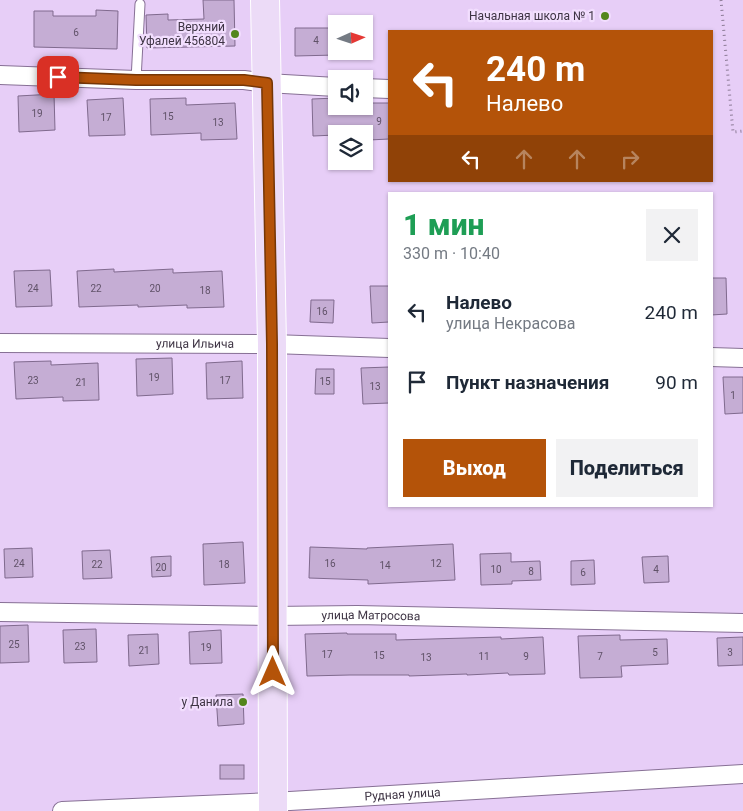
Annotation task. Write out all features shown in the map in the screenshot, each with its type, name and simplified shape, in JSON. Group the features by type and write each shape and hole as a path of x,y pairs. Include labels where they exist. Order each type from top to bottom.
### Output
{"main road":[{"path":"265,0 272,344 273,806"}],"street":[{"path":"0,75 136,80 244,80 328,87"},
{"path":"373,88 388,89"},
{"name":"улица Ильича","path":"0,343 272,344 388,348"},
{"path":"713,357 743,358"},
{"name":"улица Матросова","path":"0,612 272,616 357,615 743,623"},
{"name":"Рудная улица","path":"62,811 273,806 743,774"}],"lane":[{"path":"136,80 140,4"}],"path":[{"path":"722,0 733,132 743,131"}],"building":[{"path":"203,0 234,0 235,46 147,48 146,15 168,14 168,20 204,19"},
{"path":"96,10 118,11 117,49 34,47 34,11 53,11 53,16 96,16"},
{"path":"295,28 328,28 328,55 295,56"},
{"path":"54,94 55,130 19,132 18,96"},
{"path":"123,98 125,135 89,136 87,100"},
{"path":"186,98 186,105 235,103 237,139 201,140 201,133 151,135 150,99"},
{"path":"328,98 328,115 373,115 373,103 388,103 388,139 373,140 373,125 328,125 328,135 313,136 312,99"},
{"path":"114,269 114,272 173,269 173,273 222,271 224,307 187,308 187,305 138,307 138,305 79,307 77,271"},
{"path":"50,270 52,306 16,307 14,271"},
{"path":"713,278 726,278 727,314 713,315"},
{"path":"370,286 388,286 388,322 372,323"},
{"path":"311,300 334,300 333,323 310,322"},
{"path":"172,358 173,394 137,396 136,359"},
{"path":"51,361 51,365 98,363 99,400 63,401 63,397 16,399 14,362"},
{"path":"242,361 243,398 207,399 206,363"},
{"path":"388,367 388,403 363,404 361,368"},
{"path":"316,369 334,369 334,394 315,394"},
{"path":"723,377 743,377 743,413 725,414"},
{"path":"243,542 245,583 204,585 203,544"},
{"path":"453,544 455,580 368,584 368,580 309,578 310,547 367,549"},
{"path":"32,548 33,577 5,578 4,549"},
{"path":"110,550 112,578 83,579 82,551"},
{"path":"511,553 511,562 540,561 541,580 512,581 512,584 481,585 480,554"},
{"path":"171,556 171,576 152,577 151,557"},
{"path":"668,556 669,582 644,583 642,557"},
{"path":"594,560 595,584 571,585 571,561"},
{"path":"28,625 29,662 0,663 0,626"},
{"path":"96,629 97,662 64,663 63,630"},
{"path":"221,630 222,663 190,664 189,632"},
{"path":"158,634 159,664 129,666 128,635"},
{"path":"305,634 396,634 396,640 543,637 545,674 307,676"},
{"path":"620,635 620,640 667,639 668,664 621,666 622,677 580,678 578,636"},
{"path":"743,637 743,665 718,666 717,638"},
{"path":"243,694 244,724 218,726 216,695"},
{"path":"220,765 244,765 244,779 220,779"}],"place":[{"name":"Начальная школа № 1","path":"605,16"},
{"name":"Верхний Уфалей 456804","path":"235,34"},
{"name":"у Данила","path":"243,702"}],"route":[{"path":"58,77 136,80 244,80 267,83 272,344 273,672"}]}
